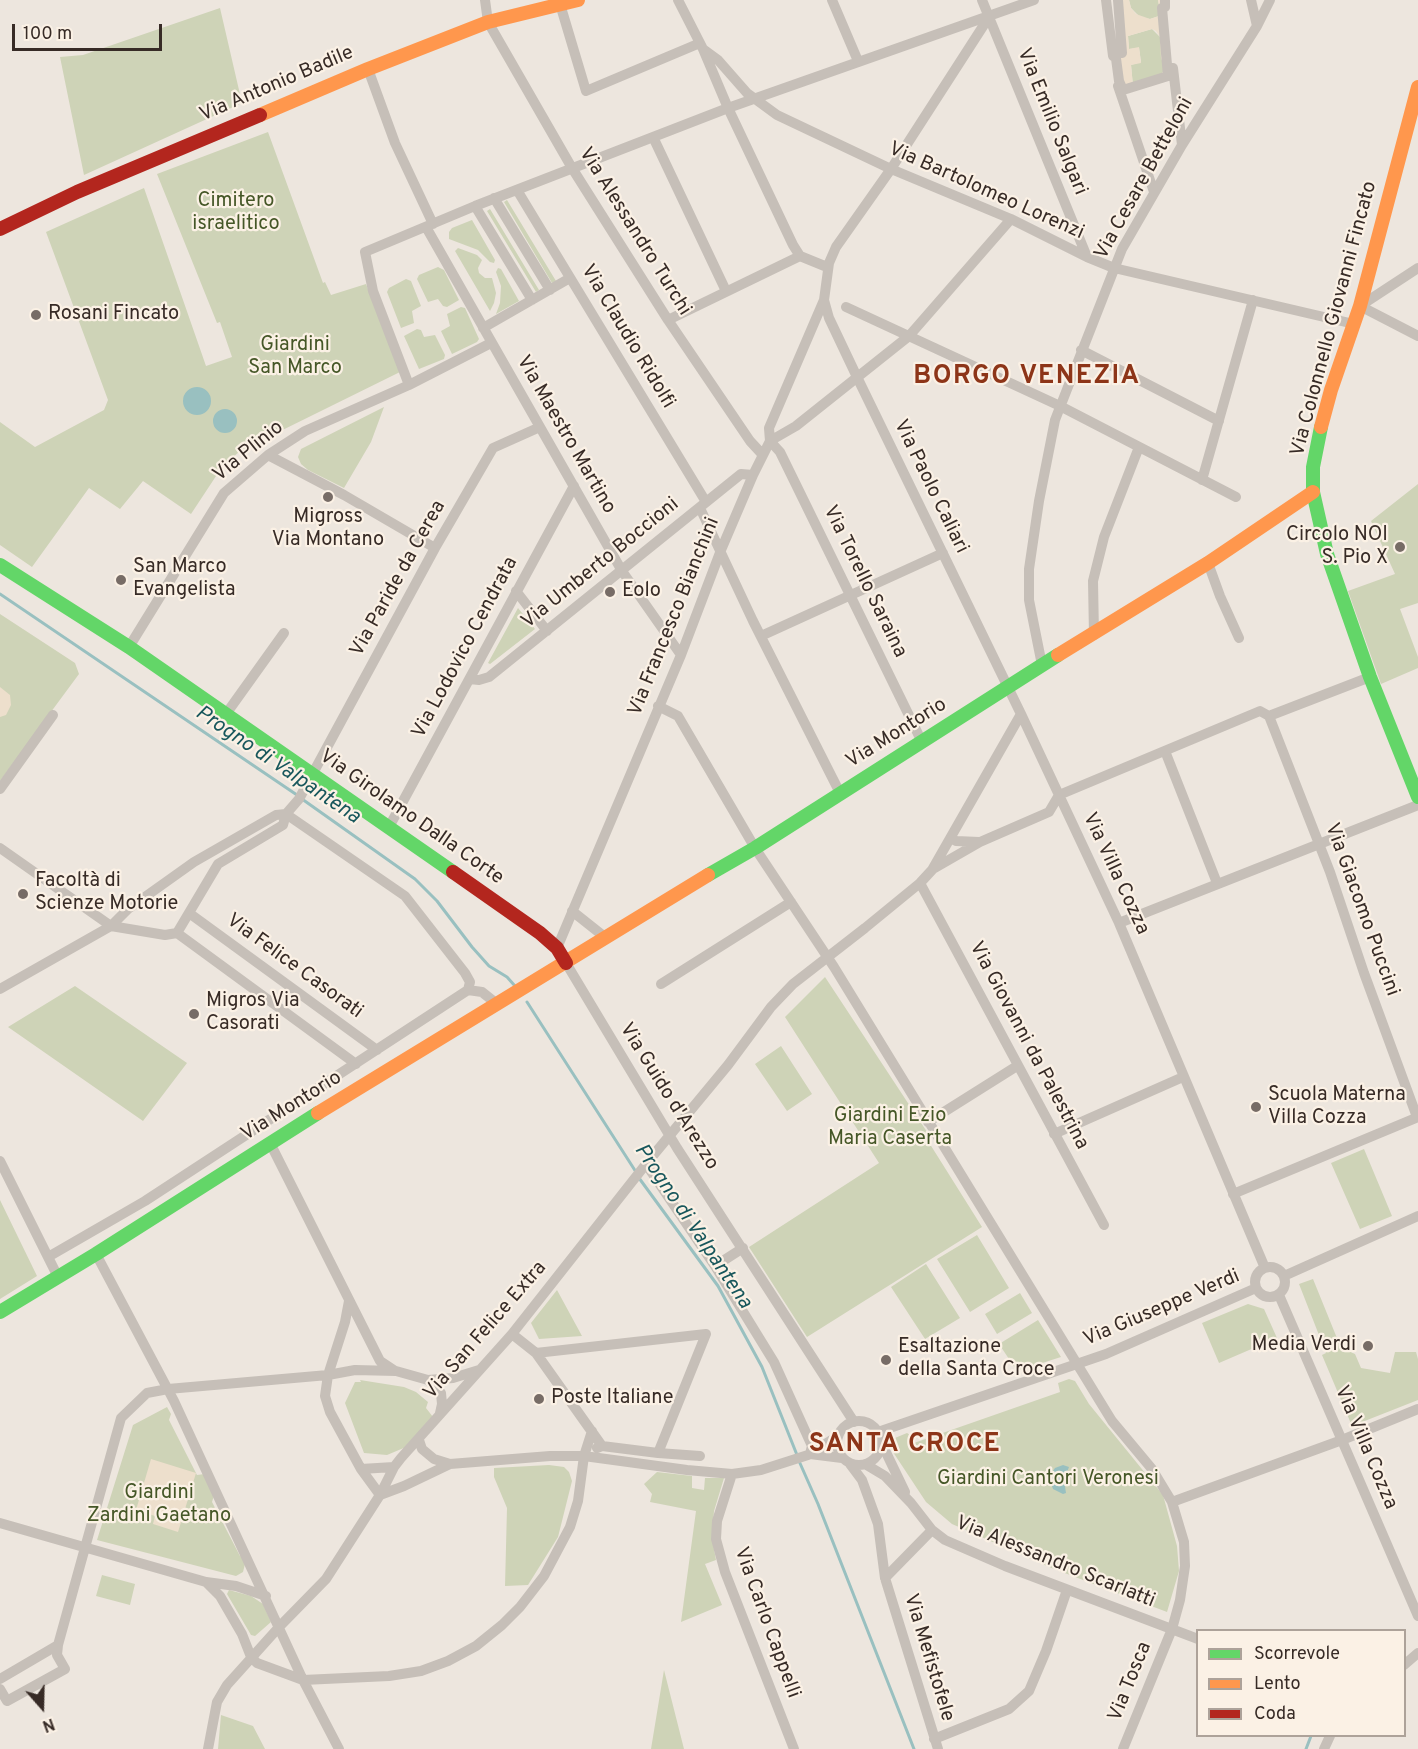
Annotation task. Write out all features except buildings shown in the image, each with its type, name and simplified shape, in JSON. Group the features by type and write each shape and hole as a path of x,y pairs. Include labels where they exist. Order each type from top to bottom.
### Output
{"street":[{"path":"485,0 488,22"},
{"name":"Via Antonio Badile","path":"0,229 77,192 368,69 488,22 578,0"},
{"path":"678,0 702,46 728,108 800,256 827,267"},
{"path":"832,0 858,61"},
{"name":"Via Emilio Salgari","path":"982,0 1087,257"},
{"path":"409,385 373,291 365,252 494,198 728,108 1033,0"},
{"path":"1106,0 1116,81 1154,192"},
{"path":"1118,0 1122,53 1115,51 1119,81 1123,90 1168,76 1162,8 1165,7 1166,0"},
{"path":"1166,0 1182,145"},
{"path":"1251,0 1257,26"},
{"name":"Via Cesare Betteloni","path":"1042,665 1029,600 1029,569 1038,501 1053,428 1060,406 1122,249 1182,145 1257,26 1270,0"},
{"path":"560,4 586,91 702,46"},
{"path":"824,300 827,267 836,247 891,169 989,17"},
{"name":"Via Alessandro Turchi","path":"488,22 572,168 668,320 750,441 762,454"},
{"name":"Via Bartolomeo Lorenzi","path":"702,46 754,99 777,115 891,169 1011,219 1087,257 1114,268 1354,324"},
{"name":"Via Maestro Martino","path":"368,69 429,226 491,343 622,571 681,655"},
{"name":"Via Colonnello Giovanni Fincato","path":"1418,87 1360,306 1331,390 1313,467 1313,492 1327,554 1370,677 1418,797"},
{"path":"653,137 726,291"},
{"name":"Via Claudio Ridolfi","path":"517,189 703,505 723,560 840,793"},
{"path":"494,198 550,290"},
{"path":"475,206 532,300"},
{"path":"770,441 796,426 909,336 1011,219"},
{"path":"668,320 800,256"},
{"path":"1418,268 1360,306 1418,336"},
{"path":"483,328 570,278"},
{"name":"Via Paolo Caliari","path":"824,300 829,318 857,377 1009,688"},
{"name":"Via Francesco Bianchini","path":"557,948 681,655 721,550 762,454 770,441 769,428 824,300"},
{"path":"1202,480 1253,300"},
{"path":"846,307 1060,406 1236,498"},
{"name":"Via Plinio","path":"129,647 224,493 268,455 305,431 409,385 491,343"},
{"path":"1081,350 1219,421"},
{"name":"Via Paride da Cerea","path":"177,933 218,864 283,825 286,814 300,799 435,548 494,448 540,427"},
{"name":"Via Torello Saraina","path":"770,441 780,452 922,742"},
{"path":"1094,635 1093,581 1104,537 1138,447"},
{"path":"268,455 344,495 435,548"},
{"name":"Via Umberto Boccioni","path":"470,679 479,680 489,677 741,474 753,475"},
{"name":"Via Lodovico Cendrata","path":"390,827 574,486"},
{"name":"Via Montorio","path":"0,1312 270,1143 756,848 1042,665 1208,563 1313,492"},
{"path":"761,636 943,553"},
{"path":"1208,563 1239,638"},
{"name":"Via Girolamo Dalla Corte","path":"0,565 129,647 314,773 531,926 557,948 566,963"},
{"path":"516,591 547,631"},
{"path":"226,714 284,633"},
{"path":"932,870 980,842 1049,812 1059,795 1260,711 1269,716 1370,677"},
{"name":"Via Villa Cozza","path":"1009,688 1119,923 1265,1268"},
{"path":"658,706 678,716 756,848 828,958"},
{"name":"Via San Felice Extra","path":"208,1749 217,1702 231,1679 326,1579 380,1495 394,1467 512,1334 633,1180 728,1065 771,1007 793,984 920,883 932,870 1021,714"},
{"path":"0,789 53,716"},
{"name":"Via Giacomo Puccini","path":"1269,716 1319,845 1364,974 1418,1117"},
{"path":"1165,751 1217,883"},
{"path":"1119,923 1418,805"},
{"path":"0,989 111,926 128,909 195,862 276,815 286,814 405,896 465,973 470,982 468,990 482,992 497,1004"},
{"path":"951,838 956,841 980,842"},
{"path":"0,848 111,926 165,935 177,933"},
{"name":"Via Giovanni da Palestrina","path":"920,883 1104,1225"},
{"path":"661,984 791,902"},
{"path":"572,910 606,938"},
{"name":"Via Felice Casorati","path":"189,913 377,1050"},
{"name":"Via Felice Casorati","path":"177,933 356,1064"},
{"name":"Via Tosca","path":"828,958 1112,1421 1152,1469 1172,1502 1184,1542 1185,1566 1172,1629 1123,1749"},
{"name":"Via Guido d'Arezzo","path":"566,963 670,1136 854,1422"},
{"name":"Via Montorio","path":"48,1257 145,1201 468,990"},
{"path":"928,1122 1017,1066"},
{"path":"1054,1134 1184,1077"},
{"path":"1233,1194 1418,1117"},
{"path":"270,1143 380,1361 396,1371"},
{"path":"0,1161 58,1277"},
{"path":"645,1166 715,1266 774,1362 812,1446 809,1455"},
{"path":"1278,1295 1285,1287 1284,1276 1418,1216"},
{"path":"715,1266 742,1248"},
{"path":"96,1254 168,1389 280,1626 303,1680 339,1749"},
{"name":"Via Giuseppe Verdi","path":"1278,1295 1268,1298 1259,1293 1256,1288 1256,1276 1265,1268 1278,1269 1284,1276"},
{"name":"Via Giuseppe Verdi","path":"880,1437 1078,1365 1256,1288"},
{"name":"Via Villa Cozza","path":"1278,1295 1418,1616"},
{"path":"349,1300 345,1322 328,1375 325,1396 330,1412 361,1468 380,1495 450,1464 550,1456 584,1456 732,1474 761,1470 790,1462 809,1455 838,1436"},
{"path":"512,1334 536,1353 602,1446"},
{"path":"536,1353 706,1334 658,1453"},
{"path":"0,1689 7,1701 65,1669 57,1655 57,1645 121,1418 147,1393 288,1377 328,1375 355,1370 396,1371 428,1380 453,1378 479,1370"},
{"path":"428,1380 441,1393 442,1404 439,1414"},
{"path":"1172,1502 1342,1440 1418,1409"},
{"path":"809,1455 846,1461 865,1464 877,1456 880,1437 868,1423 854,1422 842,1429 838,1436 837,1448 846,1461"},
{"path":"206,1582 220,1596 242,1634 251,1657 257,1663 303,1680 389,1676 421,1671 448,1662 476,1646 502,1625 520,1607 544,1576 570,1527 578,1501 584,1456 592,1431"},
{"name":"Via Alessandro Scarlatti","path":"880,1437 911,1503"},
{"path":"419,1440 422,1449 435,1459 450,1464"},
{"path":"584,1456 602,1446 700,1456"},
{"name":"Via Mefistofele","path":"846,1461 862,1480 878,1524 885,1578 936,1744"},
{"name":"Via Alessandro Scarlatti","path":"865,1464 885,1476 911,1503 932,1530 945,1540 1066,1590 1196,1639"},
{"path":"361,1468 394,1467"},
{"name":"Via Carlo Cappelli","path":"732,1474 717,1521 716,1539 725,1572 794,1749"},
{"path":"0,1523 206,1582 236,1586 266,1596"},
{"name":"Via Mefistofele","path":"885,1578 932,1530"},
{"path":"936,1744 1009,1709 1029,1690 1046,1652 1066,1590"},
{"path":"0,1679 57,1645"},
{"path":"1406,1663 1418,1653"}],"green space":[{"path":"1129,0 1158,0 1159,16 1150,19 1140,17 1131,8"},
{"path":"220,8 242,103 84,175 60,57 83,55"},
{"path":"1152,29 1160,37 1163,72 1158,77 1133,86 1131,65 1141,62 1139,48 1129,49 1128,36"},
{"path":"268,132 323,283 325,282 331,295 366,284 400,372 240,451 222,467 191,514 143,481 120,509 89,488 32,567 0,545 0,422 35,447 104,410 108,400 46,232 144,188 206,366 232,357 220,322 217,323 157,174"},
{"path":"507,200 556,281 552,283 504,202"},
{"path":"490,209 539,290 536,292 487,211"},
{"path":"472,220 495,260 494,263 478,250 449,239 449,232 452,228"},
{"path":"458,248 477,255 482,260 478,268 479,273 485,278 492,278 496,293 490,311 455,251"},
{"path":"438,267 444,270 459,300 447,307 443,306 438,299 428,302 417,279 419,275"},
{"path":"498,268 501,269 519,301 496,314 500,303 501,286 496,272"},
{"path":"406,279 411,281 421,306 412,311 414,323 401,328 387,292 389,288"},
{"path":"461,307 465,308 479,339 452,354 441,331 450,326 447,314"},
{"path":"417,329 421,330 424,337 435,335 445,355 444,359 419,369 404,336"},
{"path":"384,407 371,442 344,488 308,470 301,464 298,457 301,449"},
{"path":"1418,484 1418,603 1400,609 1418,657 1418,668 1381,684 1348,591 1395,574 1371,521"},
{"path":"518,608 535,629 490,664 488,663"},
{"path":"0,614 75,663 79,674 0,781"},
{"name":"Giardini Ezio Maria Caserta","path":"825,977 931,1138 928,1141 982,1227 807,1337 749,1247 879,1163 785,1017"},
{"path":"75,986 187,1063 143,1121 8,1027"},
{"path":"781,1046 812,1094 787,1111 755,1064"},
{"path":"1364,1149 1392,1216 1360,1229 1331,1163"},
{"path":"0,1200 37,1276 0,1299"},
{"path":"977,1235 1009,1288 970,1312 937,1259"},
{"path":"926,1264 960,1318 925,1339 891,1287"},
{"path":"1313,1279 1341,1348 1355,1354 1361,1368 1390,1373 1395,1352 1416,1352 1418,1400 1352,1426 1322,1355 1326,1353 1299,1284"},
{"path":"557,1290 582,1336 539,1339 531,1323"},
{"path":"1020,1293 1032,1313 997,1334 985,1314"},
{"path":"1248,1304 1264,1309 1277,1338 1219,1363 1202,1323"},
{"path":"1038,1320 1061,1357 1017,1371 999,1344"},
{"name":"Giardini Cantori Veronesi","path":"1069,1379 1075,1381 1089,1404 1163,1495 1177,1546 1179,1571 1167,1612 1049,1567 952,1524 926,1502 889,1446 890,1440 907,1433 914,1443 1060,1392 1058,1383"},
{"path":"360,1380 404,1387 416,1392 428,1402 426,1408 433,1417 406,1447 387,1455 364,1453 345,1403 355,1382 361,1382"},
{"name":"Giardini Zardini Gaetano","path":"167,1407 171,1414 169,1420 197,1475 205,1474 215,1492 212,1502 240,1556 243,1557 245,1564 243,1572 236,1576 97,1540 133,1425"},
{"path":"549,1465 564,1467 569,1472 572,1481 558,1537 528,1585 505,1586 507,1508 494,1477 494,1468"},
{"path":"657,1472 692,1476 692,1488 704,1490 705,1478 724,1478 714,1511 712,1538 716,1560 705,1564 722,1605 681,1622 696,1511 650,1502 652,1494 644,1484"},
{"path":"102,1575 135,1584 130,1605 96,1596"},
{"path":"229,1590 251,1596 263,1604 271,1622 255,1636 251,1635 227,1594"},
{"path":"664,1670 684,1749 651,1749"},
{"path":"221,1715 253,1726 265,1749 218,1749"}],"shaded area":[{"path":"1118,0 1129,0 1136,14 1150,19 1159,16 1158,0 1165,0 1168,76 1123,90 1119,81","holes":["1152,29 1160,37 1163,72 1151,81 1133,86 1131,65 1141,63 1139,47 1129,49 1128,36"]},
{"path":"0,687 10,695 11,705 6,715 0,717"},
{"path":"151,1459 196,1473 178,1532 153,1524 155,1516 136,1510"}],"water":[{"path":"197,387 207,391 211,401 207,411 197,415 187,411 183,401 187,391"},
{"path":"225,409 234,412 237,421 234,430 225,433 216,430 213,421 216,412"},
{"path":"1063,1465 1069,1467 1064,1480 1066,1493 1063,1494 1053,1489 1050,1480 1055,1468"}],"waterway":[{"name":"Progno di Valpantena","path":"0,594 297,795"},
{"name":"Progno di Valpantena","path":"302,799 415,879 437,901 489,966 507,977 515,986"},
{"name":"Progno di Valpantena","path":"527,1002 636,1172"},
{"name":"Progno di Valpantena","path":"639,1178 718,1286 762,1367 797,1455"},
{"name":"Progno di Valpantena","path":"799,1461 914,1749"},
{"path":"1306,1749 1311,1737"}],"traffic: fast":[{"path":"1321,427 1313,467 1313,492 1327,554 1370,677 1418,797"},
{"path":"0,565 129,647 453,872"},
{"path":"708,875 755,848 1058,655"},
{"path":"0,1312 318,1113"}],"traffic: slow":[{"path":"260,115 368,69 488,22 578,0"},
{"path":"1321,427 1331,390 1360,306 1418,87"},
{"path":"1058,655 1208,563 1313,492"},
{"path":"318,1113 708,875"}],"traffic: jam":[{"path":"0,229 77,192 260,115"},
{"path":"453,872 540,933 557,948 566,963"}],"place":[{"name":"Rosani Fincato","path":"36,315"},
{"name":"Migross Via Montano","path":"328,497"},
{"name":"Circolo NOI S. Pio X","path":"1400,547"},
{"name":"San Marco Evangelista","path":"121,580"},
{"name":"Eolo","path":"610,592"},
{"name":"Facoltà di Scienze Motorie","path":"23,894"},
{"name":"Migros Via Casorati","path":"194,1014"},
{"name":"Scuola Materna Villa Cozza","path":"1256,1107"},
{"name":"Media Verdi","path":"1368,1346"},
{"name":"Esaltazione della Santa Croce","path":"886,1360"},
{"name":"Poste Italiane","path":"539,1399"}],"district":[{"name":"BORGO VENEZIA","path":"1027,378"},
{"name":"SANTA CROCE","path":"905,1446"}],"park label":[{"name":"Cimitero israelitico","path":"236,214"},
{"name":"Giardini San Marco","path":"295,358"}]}
